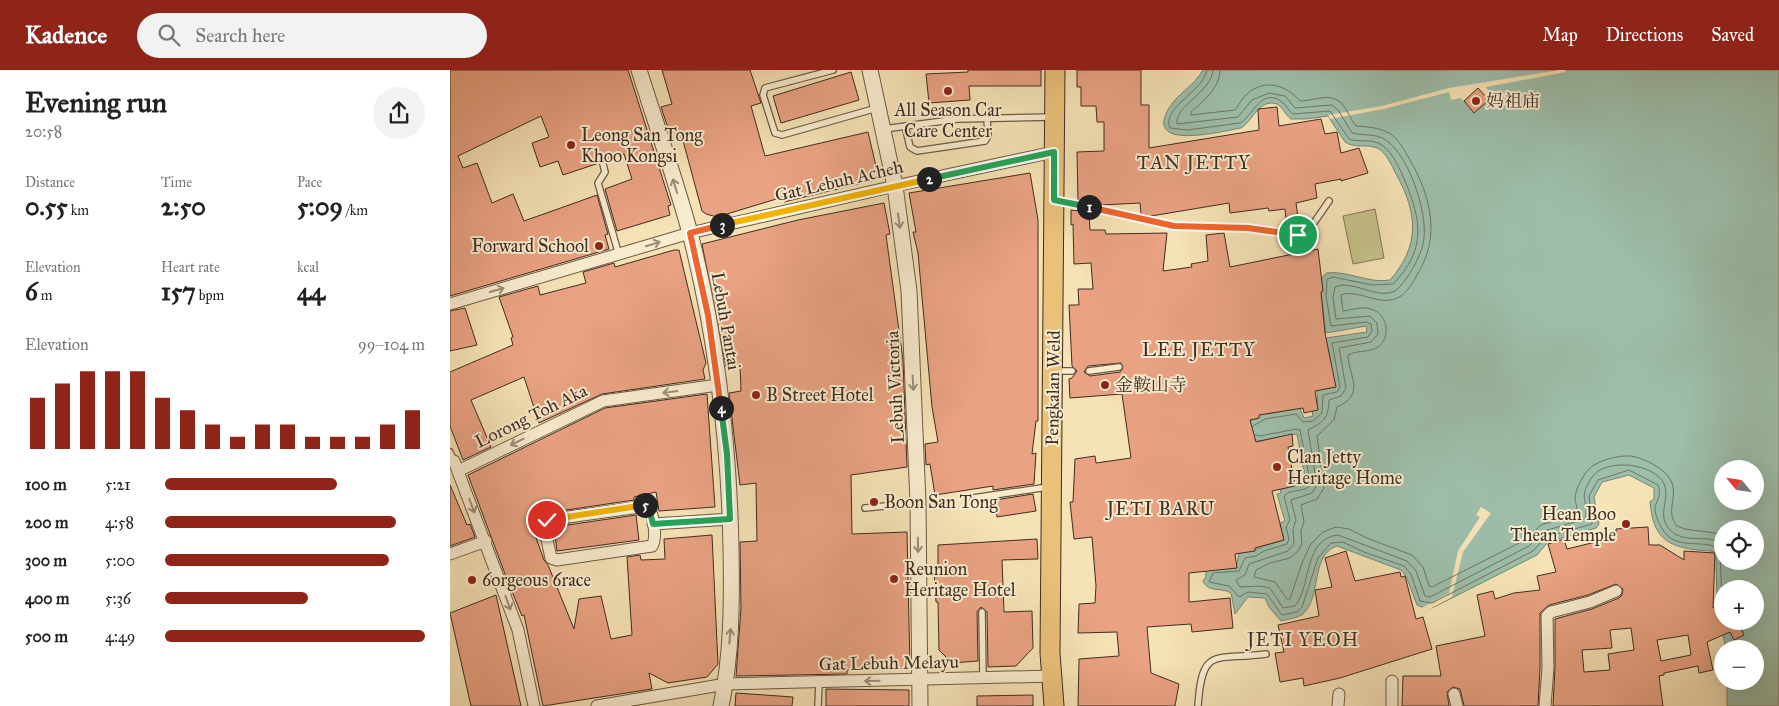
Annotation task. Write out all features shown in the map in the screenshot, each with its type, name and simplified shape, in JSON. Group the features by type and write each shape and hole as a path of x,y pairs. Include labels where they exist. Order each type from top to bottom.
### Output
{"main road":[{"name":"Pengkalan Weld","path":"1054,706 1050,653 1052,487 1063,371 1054,200 1055,70"}],"street":[{"name":"Lebuh Pantai","path":"639,70 690,233 708,315 727,454 730,519 731,628 726,684 721,706"},
{"name":"Lebuh Victoria","path":"870,70 895,186 909,291 918,503 920,706"},
{"name":"Gat Lebuh Acheh","path":"450,304 690,233 1054,152"},
{"name":"Lorong Toh Aka","path":"534,706 518,630 486,541 453,462 603,401 718,385"},
{"path":"643,505 649,508 653,524 655,540 652,546 557,560 550,555 544,526 550,518 643,505"},
{"path":"653,524 730,519"},
{"path":"450,554 486,541"},
{"path":"1546,706 1548,668 1547,616 1551,612 1590,602 1616,591"},
{"name":"Gat Lebuh Melayu","path":"597,706 726,684 1053,676"},
{"path":"1392,681 1392,706"},
{"path":"1454,694 1457,706"}],"lane":[{"path":"833,70 765,88 763,95 776,133 782,135 877,108"},
{"path":"882,130 958,119 1055,117"},
{"path":"905,126 911,149 917,151 982,143 988,139 987,118"},
{"path":"603,164 605,172 598,183 619,255"},
{"path":"1054,200 1174,226 1248,228 1298,235 1308,230 1329,201"},
{"path":"1089,371 1119,367"},
{"path":"973,498 1052,487"},
{"path":"865,508 918,503"},
{"path":"982,612 982,678"},
{"path":"1198,706 1202,673 1208,663 1218,658 1266,654"},
{"path":"818,706 819,682"}],"shaded area":[{"path":"1375,209 1384,258 1353,264 1343,216"}],"water":[{"path":"1203,70 1779,70 1779,706 1727,706 1727,690 1764,690 1764,640 1724,640 1722,630 1764,630 1764,580 1717,580 1716,570 1764,570 1764,520 1714,520 1714,552 1676,545 1668,542 1657,531 1650,502 1654,499 1654,488 1629,475 1602,482 1594,497 1599,524 1596,528 1548,542 1537,555 1427,609 1417,605 1406,576 1401,570 1337,546 1323,558 1309,607 1303,614 1296,617 1281,621 1269,607 1265,598 1248,597 1235,614 1231,593 1205,585 1203,581 1206,577 1206,569 1236,568 1239,553 1284,540 1280,523 1285,521 1277,494 1281,493 1280,489 1306,483 1297,434 1258,441 1255,439 1249,423 1251,420 1259,418 1257,399 1263,398 1267,414 1300,408 1304,418 1313,416 1312,411 1318,410 1317,390 1335,387 1326,338 1367,332 1366,326 1326,333 1321,292 1323,291 1322,278 1326,273 1342,273 1374,280 1390,280 1407,255 1411,242 1412,216 1403,188 1382,151 1375,147 1353,145 1345,142 1328,116 1291,119 1279,105 1271,103 1261,107 1241,128 1188,136 1175,134 1167,130 1164,122 1169,108"}],"pier":[{"path":"1565,70 1566,72 1486,87 1493,97 1474,113 1461,98 1451,100 1449,92 1384,109 1330,119 1328,115 1382,106 1449,88"},
{"path":"1481,507 1491,513 1463,552 1452,597 1426,611 1420,609 1449,593 1458,551 1480,517 1476,515"}],"building":[{"path":"450,70 628,70 671,205 668,206 670,215 617,231 605,189 632,179 624,154 601,160 599,163 563,175 558,161 540,167 532,143 549,137 541,116 458,156 463,168 477,163 492,203 513,194 524,221 597,195 608,234 605,235 609,249 450,296"},
{"path":"662,70 750,70 761,103 751,106 765,156 868,132 879,179 784,202 783,197 717,217 706,214 702,211 682,137 672,140 661,107 672,104"},
{"path":"968,70 1041,70 1041,86 969,86 970,100 929,103 926,74 968,72"},
{"path":"1077,70 1141,70 1141,105 1149,105 1149,148 1259,130 1258,109 1277,107 1279,126 1321,119 1325,134 1337,132 1341,153 1359,148 1368,173 1341,181 1341,179 1315,184 1317,198 1296,203 1298,218 1286,219 1285,209 1269,211 1268,208 1230,213 1229,203 1151,216 1141,214 1140,203 1101,205 1078,200 1077,152 1104,151 1104,122 1097,122 1096,106 1081,106 1081,87 1077,87"},
{"path":"851,72 859,100 781,123 773,96"},
{"name":"妈祖庙","path":"1478,88 1489,100 1474,113 1464,101"},
{"path":"1030,173 1038,220 1038,421 1036,421 1032,454 1036,453 1034,484 993,490 993,486 935,495 930,464 926,465 925,444 938,442 932,407 918,253 913,232 916,232 909,193"},
{"path":"884,203 890,234 886,235 903,360 907,467 851,475 852,534 907,532 910,668 847,670 847,674 736,676 741,608 740,542 757,541 756,483 740,485 729,393 741,391 740,365 726,367 702,244 798,220"},
{"path":"1071,210 1089,212 1090,230 1105,230 1106,234 1167,233 1163,271 1192,267 1191,264 1208,261 1206,235 1224,233 1230,267 1318,249 1325,333 1336,387 1315,391 1318,410 1304,413 1303,408 1259,415 1259,418 1250,420 1256,442 1292,434 1293,446 1288,447 1295,486 1272,491 1284,540 1255,548 1255,551 1235,554 1237,568 1189,573 1189,602 1230,598 1233,628 1192,632 1191,624 1147,627 1151,673 1179,684 1175,706 1078,706 1079,659 1119,656 1117,632 1078,633 1079,604 1095,603 1096,586 1092,537 1074,539 1070,502 1073,502 1075,459 1095,456 1096,463 1131,458 1122,394 1070,398 1069,379 1077,371 1072,366 1069,305 1079,305 1078,289 1093,289 1091,263 1074,264 1073,224 1071,225","holes":["1121,363 1123,368 1120,372 1090,376 1084,372 1088,366"]},
{"path":"679,250 706,363 703,370 705,379 602,394 539,423 524,377 471,400 491,447 463,460 450,426 450,372 513,345 511,338 513,337 499,297 538,286 540,295 586,283 583,272 614,263 615,267"},
{"path":"465,308 477,345 450,351 450,311"},
{"path":"707,394 715,507 659,511 656,492 634,497 634,500 546,513 529,518 544,560 548,565 574,629 579,599 601,596 611,639 632,635 627,557 640,555 641,560 665,559 664,539 712,535 718,664 707,677 668,683 649,673 652,689 543,706 524,615 522,616 505,574 468,475 605,408"},
{"path":"450,485 467,525 470,524 475,537 450,546"},
{"path":"1033,494 1036,511 997,517 995,500"},
{"path":"636,515 639,540 557,551 554,527"},
{"path":"1648,527 1649,545 1660,545 1684,560 1684,551 1714,553 1714,630 1742,630 1744,635 1734,640 1730,632 1707,642 1713,670 1699,673 1698,666 1664,673 1664,675 1659,676 1663,706 1553,706 1555,619 1592,609 1619,598 1622,595 1623,589 1616,584 1588,595 1549,605 1540,613 1538,706 1464,706 1460,689 1453,687 1447,692 1449,706 1402,706 1403,676 1441,676 1436,646 1485,636 1477,595 1493,591 1495,599 1514,593 1540,590 1537,576 1556,572 1548,544 1564,539 1567,549 1616,537 1616,529","holes":["1631,628 1634,650 1608,654 1610,670 1584,672 1582,650 1612,648 1610,630","1688,635 1691,655 1661,661 1657,640"]},
{"path":"1037,539 1038,559 1002,560 1004,612 1032,611 1033,648 1016,666 988,667 987,612 981,607 977,612 978,661 952,663 939,650 938,602 936,602 934,571 938,570 938,545"},
{"path":"1346,551 1355,581 1400,572 1401,577 1405,576 1416,619 1423,617 1432,649 1340,678 1304,686 1303,678 1280,682 1275,653 1284,652 1278,625 1319,616 1315,590 1332,587 1325,558"},
{"path":"496,595 521,706 471,706 450,613"},
{"path":"826,689 909,690 909,706 826,706"},
{"path":"736,693 793,697 792,706 735,706"},
{"path":"1033,695 1033,706 977,706 977,696"}],"place":[{"name":"All Season Car Care Center","path":"948,91"},
{"name":"妈祖庙","path":"1476,101"},
{"name":"Leong San Tong Khoo Kongsi","path":"571,145"},
{"name":"Forward School","path":"599,246"},
{"name":"金鞍山寺","path":"1105,385"},
{"name":"B Street Hotel","path":"756,395"},
{"name":"Clan Jetty Heritage Home","path":"1277,467"},
{"name":"Boon San Tong","path":"874,502"},
{"name":"Hean Boo Thean Temple","path":"1626,524"},
{"name":"Reunion Heritage Hotel","path":"894,579"},
{"name":"6orgeous 6race","path":"472,580"}],"district":[{"name":"TAN JETTY","path":"1194,162"},
{"name":"LEE JETTY","path":"1199,349"},
{"name":"JETI BARU","path":"1161,508"},
{"name":"JETI YEOH","path":"1303,639"}],"route":[{"path":"547,520 550,518 643,505 647,506 651,511 653,524 730,519 727,454 718,385 708,315 690,233 1054,152 1054,200 1174,226 1248,228 1298,235"}]}
